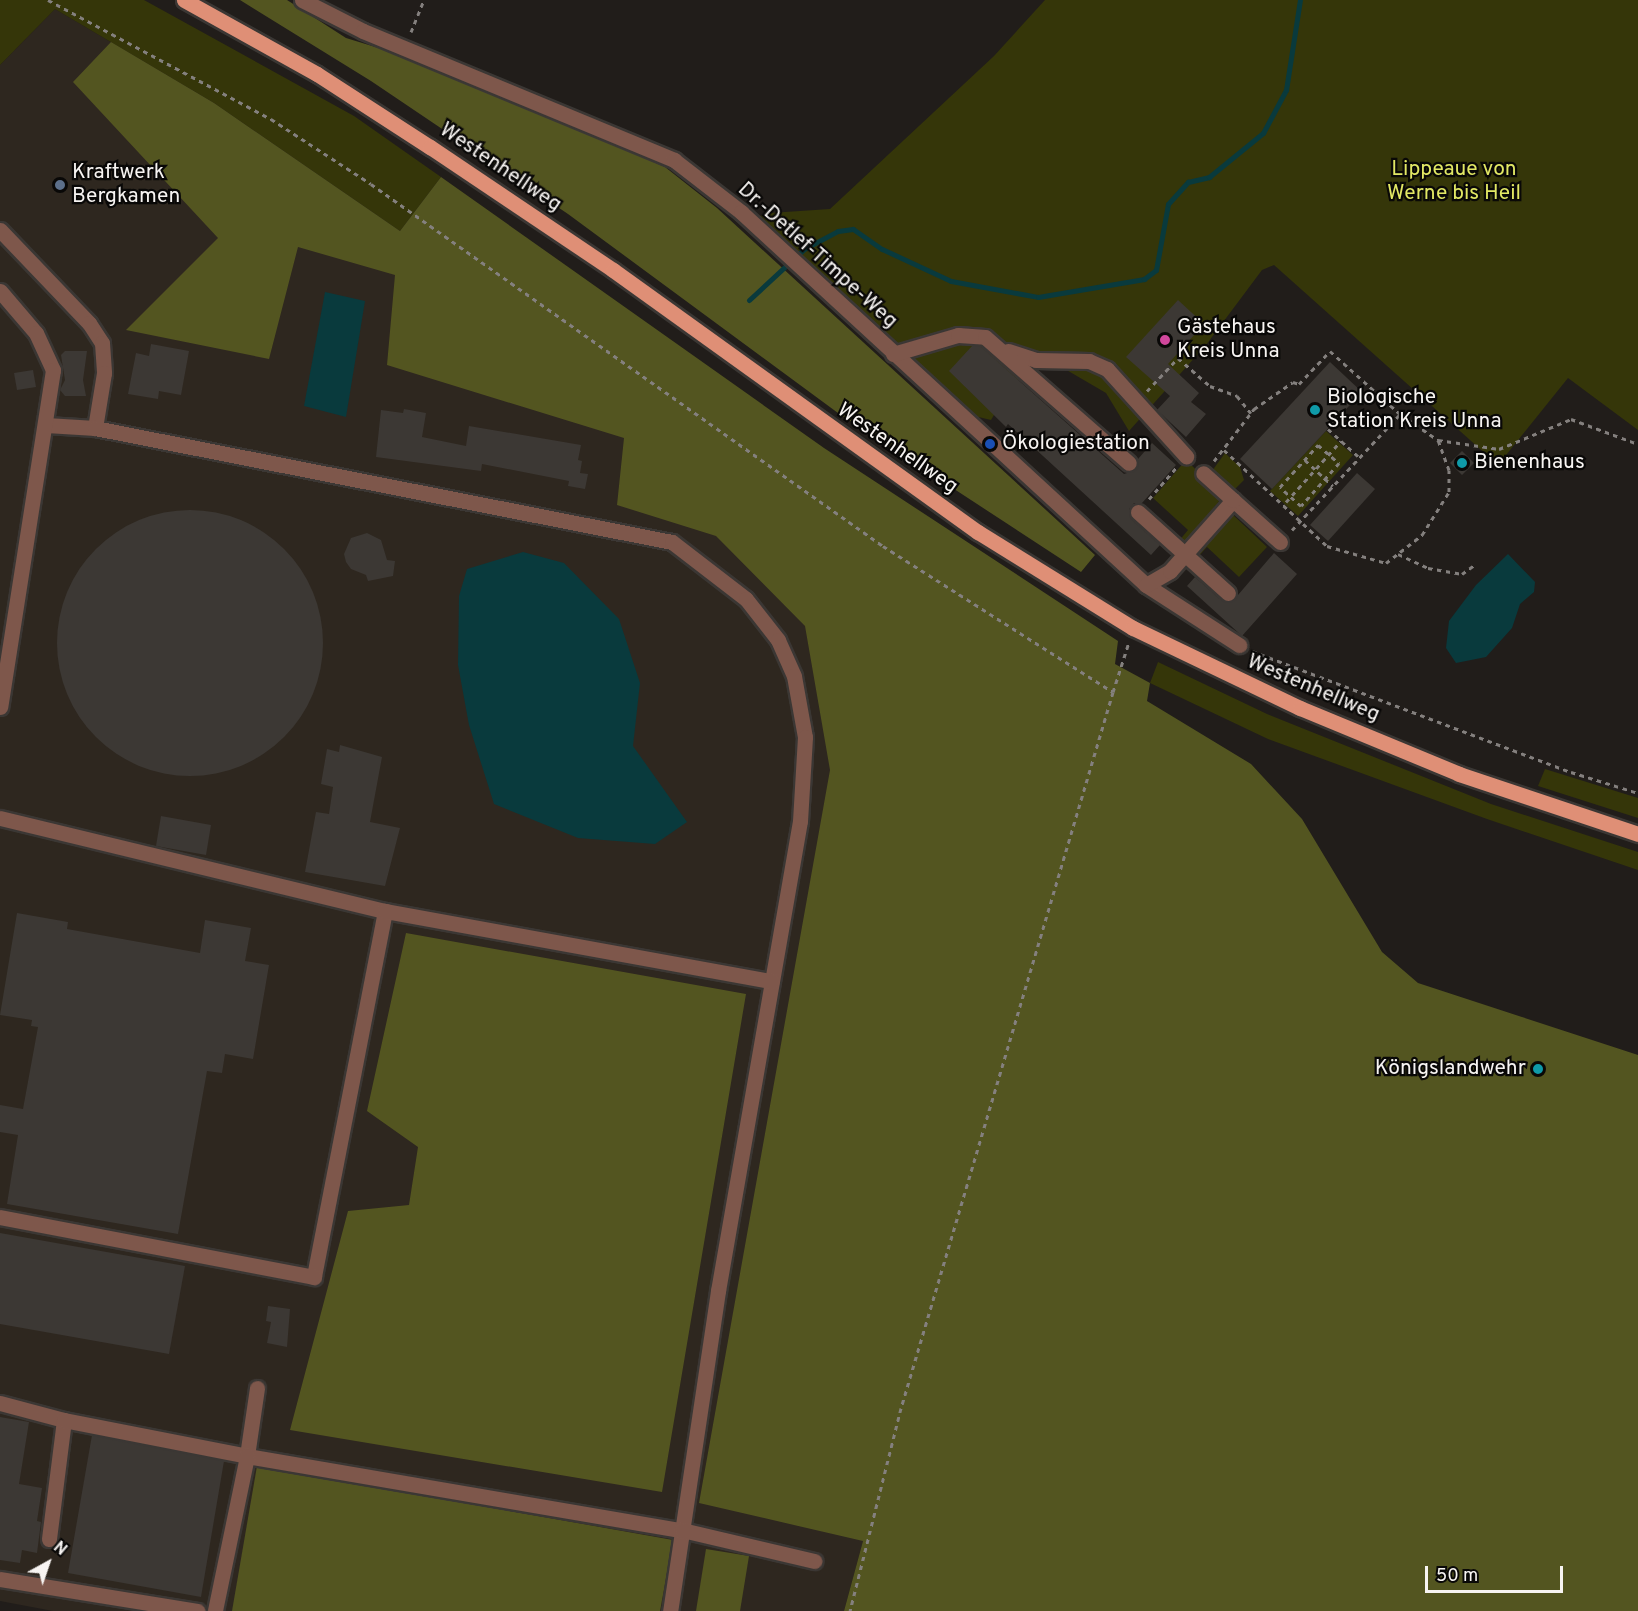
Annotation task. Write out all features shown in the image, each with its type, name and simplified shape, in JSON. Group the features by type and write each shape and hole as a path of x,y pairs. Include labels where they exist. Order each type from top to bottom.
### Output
{"main road":[{"name":"Westenhellweg","path":"184,0 317,74 430,147 613,270 978,532 1133,628 1300,708 1459,774 1638,834"}],"lane":[{"name":"Dr.-Detlef-Timpe-Weg","path":"302,0 404,48 674,160 741,212 1146,585 1239,645"},
{"path":"0,230 89,323 102,343 104,373 95,428"},
{"path":"0,291 36,333 53,370 0,707"},
{"path":"893,354 958,335 986,337 1129,462"},
{"path":"999,349 1036,360 1089,360 1107,369 1186,456"},
{"path":"46,425 95,428 672,542 746,599 778,640 794,676 805,737 800,821 670,1611"},
{"path":"1203,472 1280,542"},
{"path":"1146,585 1170,571 1233,501"},
{"path":"1138,512 1228,593"},
{"path":"0,818 385,911 772,981"},
{"path":"0,1217 314,1277 385,911"},
{"path":"215,1611 247,1455 257,1388"},
{"path":"0,1403 64,1420 247,1455 682,1530 814,1561"},
{"path":"49,1539 64,1420"},
{"path":"0,1579 197,1611"}],"path":[{"path":"48,0 270,119 321,151 884,546 1113,692"},
{"path":"404,48 424,0"},
{"path":"1203,472 1224,450 1251,413 1293,382 1299,384 1330,351 1400,414 1438,440 1499,449 1571,419 1638,444"},
{"path":"1137,402 1178,358 1210,386 1237,396 1251,413"},
{"path":"1280,542 1400,414"},
{"path":"1328,429 1360,458"},
{"path":"1224,450 1326,546 1346,549 1374,562 1386,563 1422,535 1449,492 1449,471 1438,440"},
{"path":"1286,502 1341,441"},
{"path":"1318,445 1339,463 1301,506 1280,487 1305,460 1318,445"},
{"path":"1138,512 1186,456"},
{"path":"1305,460 1333,486"},
{"path":"1398,554 1428,568 1462,574 1473,566"},
{"path":"850,1611 901,1408 1133,628"},
{"path":"1239,645 1549,764 1638,793"}],"shaded area":[{"path":"240,0 287,0 346,38 421,61 665,167 717,208 1095,555 1081,572 838,413 568,214 371,81"},
{"name":"Kraftwerk Bergkamen","path":"55,9 214,103 882,572 956,1200 844,1611 53,1611 0,1601 0,65"},
{"path":"111,42 214,103 400,231 441,177 824,448 1118,641 1115,664 1150,683 1147,701 1251,764 1302,819 1382,952 1418,983 1638,1055 1638,1611 844,1611 863,1541 699,1503 830,770 805,626 716,536 617,505 624,438 387,365 395,275 298,247 269,359 126,330 218,238 73,82"},
{"path":"406,933 746,994 662,1492 290,1430 348,1211 409,1205 418,1147 367,1111"},
{"path":"257,1466 673,1540 660,1611 232,1611"},
{"path":"706,1549 749,1556 740,1611 696,1611"}],"green space":[{"path":"0,0 144,0 354,116 441,177 400,231 214,103 55,9 0,65"},
{"name":"Lippeaue von Werne bis Heil","path":"1045,0 1638,0 1638,430 1568,378 1498,465 1274,265 1262,270 1206,345 1129,431 1106,393 1058,365 1031,366 1010,388 991,420 970,415 756,217 770,213 830,209 994,56"},
{"path":"1326,431 1353,455 1298,516 1270,491"},
{"path":"1225,453 1240,467 1244,480 1233,491 1212,471"},
{"path":"1186,460 1216,489 1220,500 1183,546 1178,542 1188,530 1153,498"},
{"path":"1231,513 1267,547 1239,577 1207,547 1198,557 1194,553"},
{"path":"1158,662 1267,714 1491,804 1638,852 1638,870 1487,819 1268,739 1150,683"},
{"path":"1545,769 1638,798 1638,818 1538,786"}],"water":[{"path":"325,292 365,301 346,417 304,406"},
{"path":"523,552 564,563 619,619 640,683 633,746 687,822 655,844 578,838 494,804 469,725 458,665 459,596 467,569"},
{"path":"1508,554 1535,582 1534,592 1520,604 1512,628 1486,657 1456,663 1446,648 1449,621 1476,585"}],"building":[{"path":"1178,300 1204,324 1168,364 1199,393 1191,402 1206,414 1186,437 1157,410 1170,396 1126,357"},
{"path":"151,344 189,351 181,395 159,391 158,399 128,394 136,353 149,356"},
{"path":"972,346 980,346 1124,474 1136,470 1138,459 1152,443 1176,465 1142,503 1134,503 1129,509 1131,519 1160,545 1151,555 1008,424 1006,427 949,371"},
{"path":"65,351 87,351 83,380 86,396 65,396 60,390 65,380 61,355"},
{"name":"Biologische Station Kreis Unna","path":"1330,362 1362,392 1272,489 1240,459"},
{"path":"33,370 36,387 17,390 14,373"},
{"path":"404,409 426,413 422,437 466,446 469,426 581,445 578,460 582,461 580,473 588,474 585,489 568,486 569,481 482,464 481,471 376,457 381,410 403,413"},
{"name":"Bienenhaus","path":"1462,451 1474,463 1462,475 1450,463"},
{"path":"1357,473 1375,489 1328,541 1310,525"},
{"path":"190,510 216,513 241,520 264,533 284,549 300,569 313,592 320,617 323,643 320,669 313,694 300,717 284,737 264,753 241,766 216,773 190,776 164,773 139,766 116,753 96,737 80,717 67,694 60,669 57,643 60,617 67,592 80,569 96,549 116,533 139,520 164,513"},
{"path":"367,533 381,540 387,560 395,561 393,576 368,581 366,575 351,569 346,562 344,554 351,538"},
{"path":"1274,553 1297,574 1242,636 1187,586 1195,577 1222,601 1232,602"},
{"path":"340,745 382,757 370,822 400,828 385,886 305,872 316,812 329,814 333,787 321,784 327,749 339,752"},
{"path":"161,816 211,825 206,855 156,846"},
{"path":"17,913 68,922 67,929 200,953 205,920 251,928 245,961 269,965 253,1059 225,1054 222,1073 207,1071 178,1234 7,1204 18,1135 0,1132 0,1105 23,1109 38,1027 31,1026 32,1020 0,1015"},
{"path":"0,1233 185,1266 169,1354 0,1324"},
{"path":"268,1306 290,1309 287,1347 267,1343 271,1322 266,1321"},
{"path":"0,1417 29,1422 19,1484 42,1488 37,1521 41,1522 37,1553 22,1550 20,1563 0,1560"},
{"path":"92,1435 224,1461 201,1597 68,1573"}],"waterway":[{"path":"749,300 804,249 838,231 853,229 882,249 951,281 1038,297 1144,279 1156,270 1168,204 1188,182 1209,177 1263,133 1286,90 1300,0"}],"place":[{"name":"Kraftwerk Bergkamen","path":"60,185"},
{"name":"Gästehaus Kreis Unna","path":"1165,340"},
{"name":"Biologische Station Kreis Unna","path":"1315,410"},
{"name":"Ökologiestation","path":"990,444"},
{"name":"Bienenhaus","path":"1462,463"},
{"name":"Königslandwehr","path":"1538,1069"}]}
